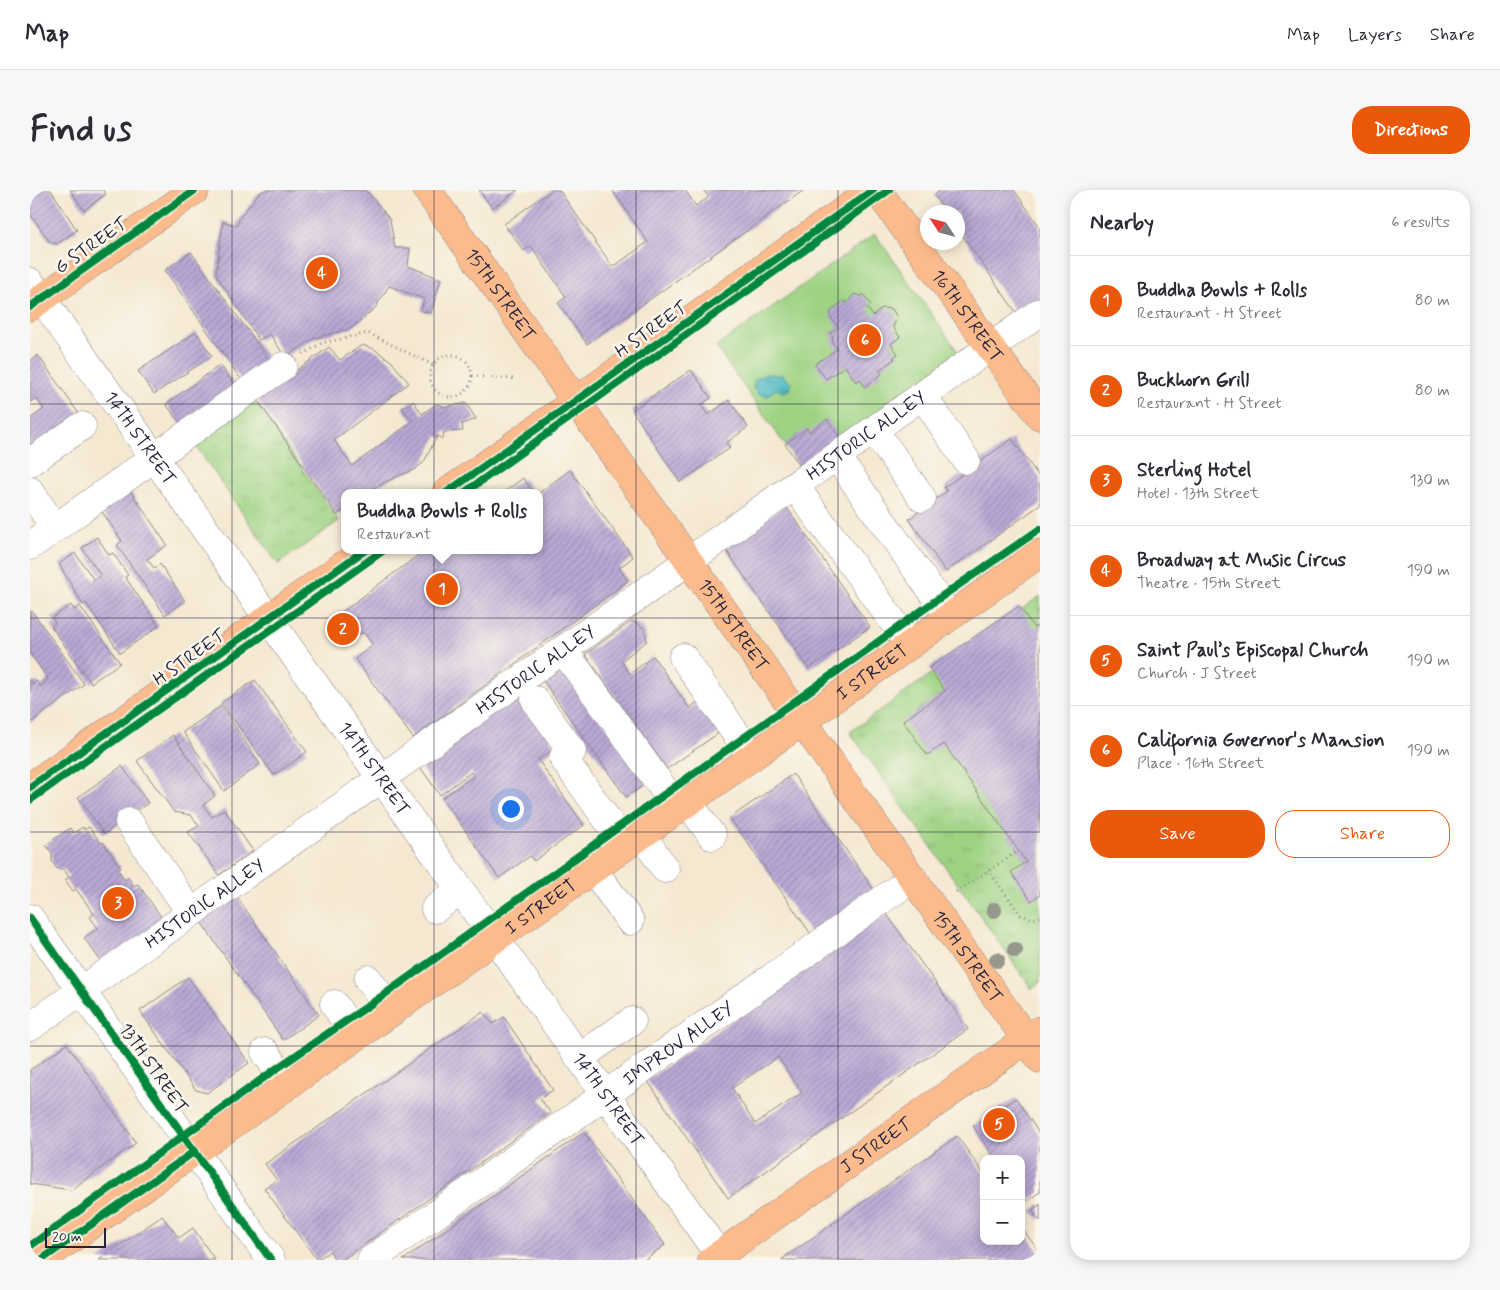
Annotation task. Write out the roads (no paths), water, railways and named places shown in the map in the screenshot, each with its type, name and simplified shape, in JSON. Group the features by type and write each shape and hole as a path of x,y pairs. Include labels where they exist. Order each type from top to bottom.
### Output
{"main road":[{"name":"G STREET","path":"34,296 195,190"},
{"name":"15TH STREET","path":"427,190 574,402 622,465 913,878 1035,1043"},
{"name":"H STREET","path":"452,489 873,190"},
{"name":"16TH STREET","path":"877,190 1040,416"},
{"name":"I STREET","path":"41,1260 1040,553"},
{"name":"H STREET","path":"30,787 359,554"},
{"name":"J STREET","path":"715,1258 1035,1043"}],"street":[{"name":"14TH STREET","path":"34,296 154,459 382,777 605,1094 715,1258"},
{"name":"HISTORIC ALLEY","path":"30,1027 249,878 382,777 1040,312"},
{"path":"30,546 283,366"},
{"path":"923,396 966,460"},
{"path":"30,462 82,426"},
{"path":"874,430 922,498"},
{"path":"836,457 950,616"},
{"path":"795,486 910,645"},
{"path":"30,491 55,528"},
{"path":"563,650 614,720 683,806 712,836"},
{"path":"683,657 752,757"},
{"path":"535,700 572,751 563,758 634,840 665,870"},
{"path":"129,822 183,923"},
{"path":"593,870 630,921"},
{"name":"IMPROV ALLEY","path":"371,1260 913,878"},
{"path":"435,909 460,890"},
{"name":"13TH STREET","path":"30,918 271,1260"},
{"path":"368,979 392,1012"},
{"path":"334,1004 356,1037"},
{"path":"579,1058 632,1021"},
{"path":"265,1052 288,1085"}],"water":[{"path":"767,374 782,375 791,383 790,389 784,392 776,389 768,396 758,394 753,389 755,379"}],"place":[{"name":"Broadway at Music Circus","path":"322,273"},
{"name":"California Governor's Mansion","path":"865,340"},
{"name":"Buddha Bowls + Rolls","path":"442,589"},
{"name":"Buckhorn Grill","path":"343,629"},
{"name":"Sterling Hotel","path":"118,903"},
{"name":"Saint Paul’s Episcopal Church","path":"999,1124"}]}
